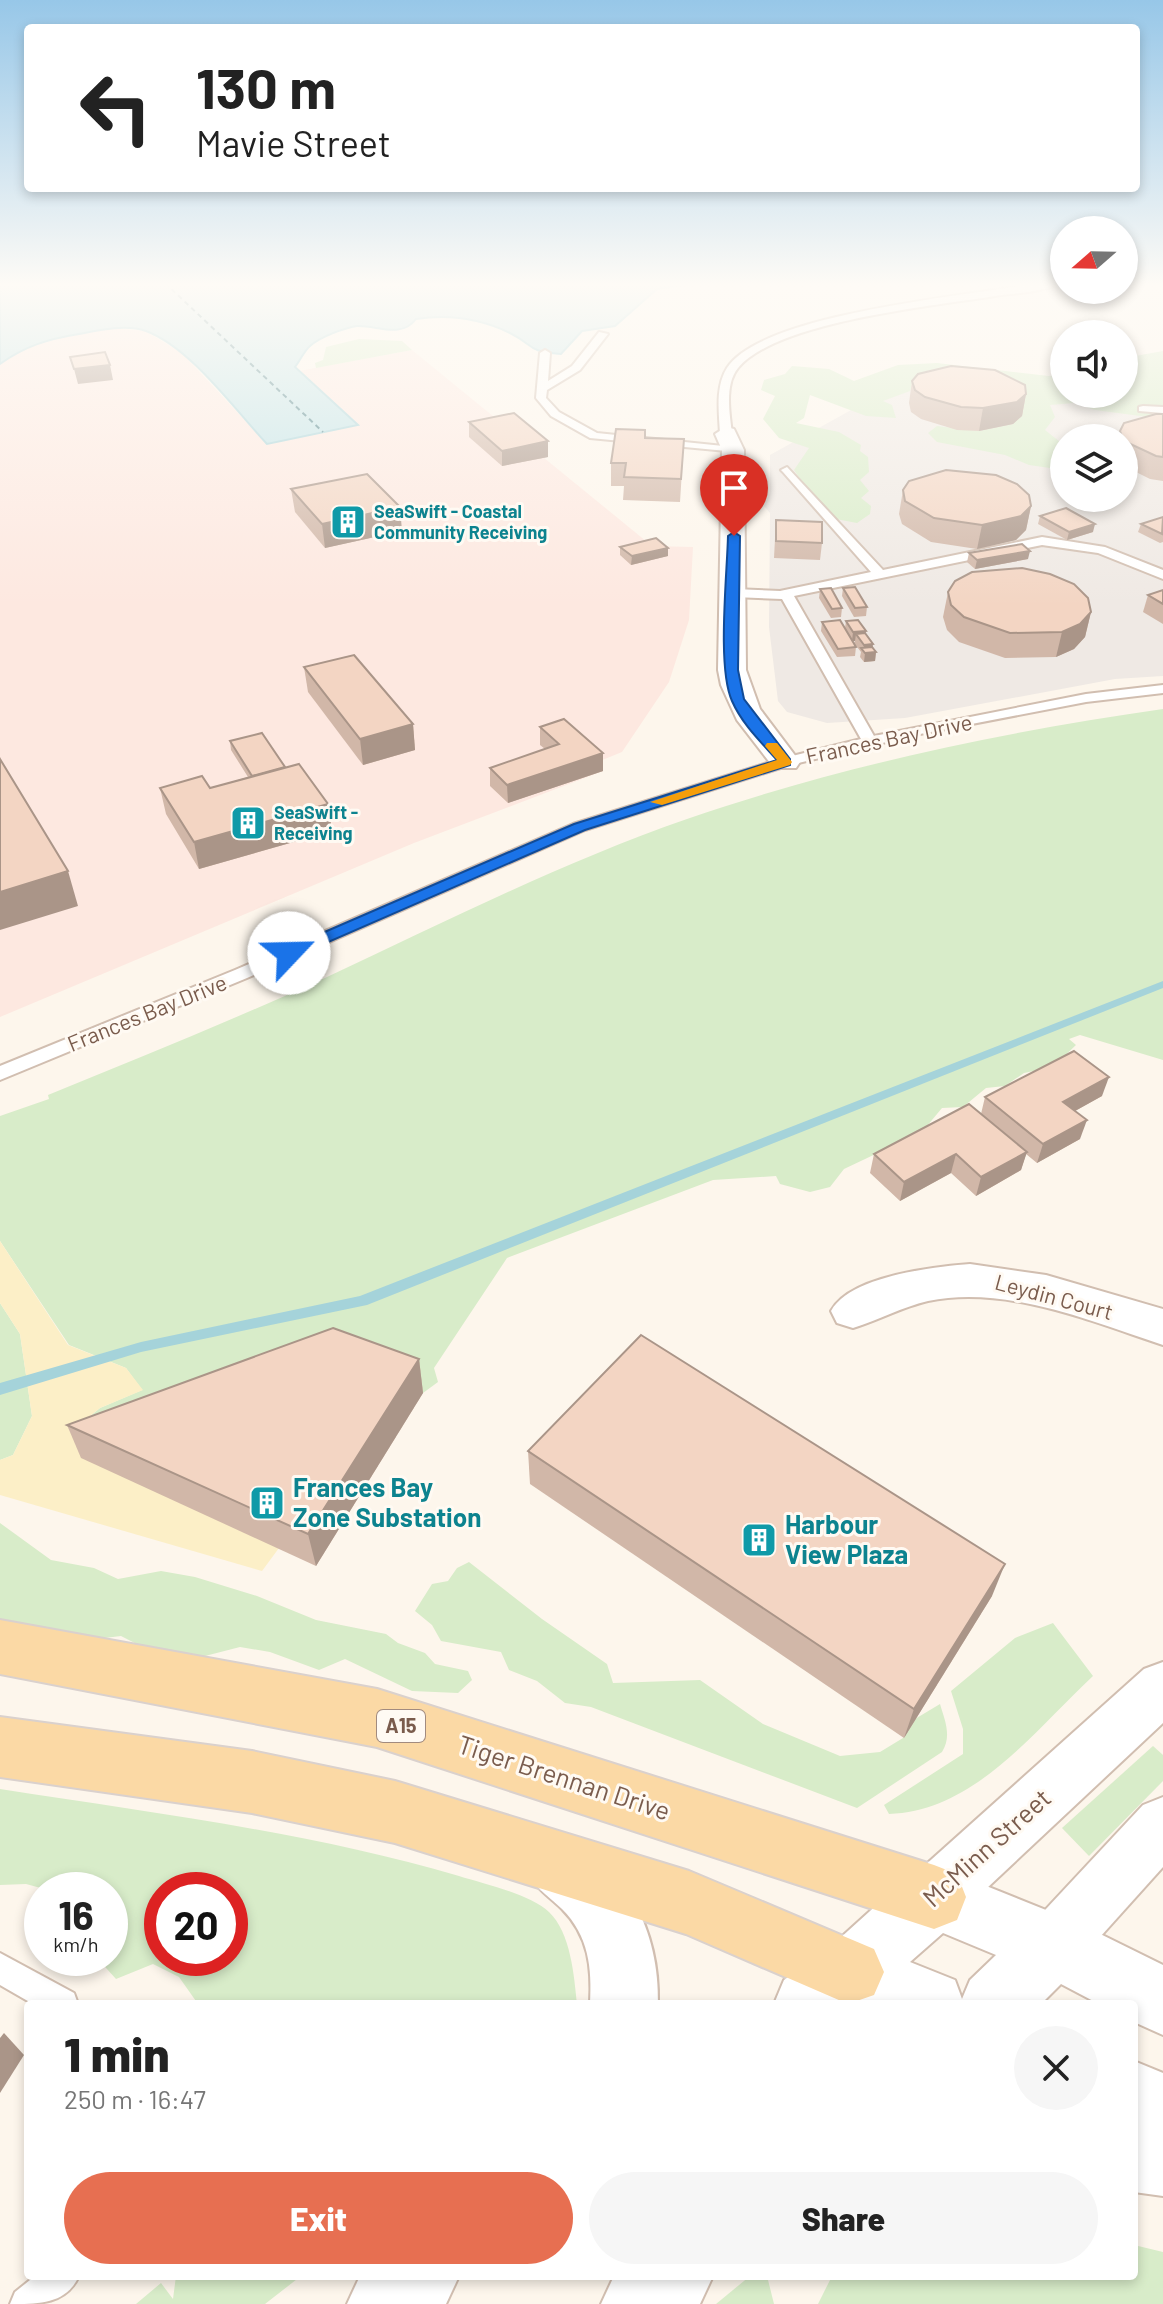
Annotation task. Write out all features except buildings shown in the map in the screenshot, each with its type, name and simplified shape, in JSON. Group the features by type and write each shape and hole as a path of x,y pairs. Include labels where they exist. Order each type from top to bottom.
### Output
{"main road":[{"name":"Tiger Brennan Drive","path":"0,1647 377,1718 934,1897"},
{"path":"0,1747 252,1782 395,1812 689,1903 829,1988"}],"street":[{"path":"730,442 734,593 732,670 737,699 751,722 785,762"},
{"name":"Leydin Court","path":"853,1311 906,1287 987,1279 1042,1290 1163,1327"},
{"name":"McMinn Street","path":"829,1988 934,1897 1163,1687"},
{"path":"998,2000 1163,1825"},
{"path":"538,1855 583,1883 595,1896 618,1943 624,1972 624,2000"},
{"path":"934,1897 1053,1945 1163,2001"},
{"path":"829,1988 906,2000"},
{"path":"1138,2098 1163,2110"},
{"path":"1138,2157 1163,2160"},
{"path":"385,2304 417,2280"},
{"path":"639,2304 671,2280"}],"lane":[{"path":"542,391 541,398 555,414 594,436 730,442 724,402 726,391"},
{"path":"1143,409 1163,410"},
{"path":"787,470 880,574"},
{"path":"734,593 786,594 1042,541 1092,548 1163,575"},
{"path":"786,594 870,742"},
{"name":"Frances Bay Drive","path":"0,1073 241,974 579,827 785,762 1086,698 1163,689"},
{"path":"0,1968 56,2000"},
{"path":"27,2304 57,2280"}],"shaded area":[{"path":"0,391 217,391 267,444 357,425 320,391 462,391 652,546 693,547 689,620 669,682 622,752 595,763 603,771 414,843 0,1017"},
{"path":"886,391 1045,391 1050,391 1050,408 1138,408 1138,404 1163,407 1163,676 1115,679 905,718 827,723 787,712 778,701 769,627 770,513 764,506 770,493 770,455"}],"green space":[{"path":"762,391 910,391 883,401 892,405 896,418 866,416 810,395 804,418 796,423 839,432 861,445 860,451 868,457 869,472 860,480 869,491 861,498 871,506 870,514 857,523 836,519 811,495 794,470 809,448 779,438 763,419 775,396"},
{"path":"930,391 1050,391 1050,408 1055,417 1045,430 1050,434 1050,468 1029,465 1005,455 937,442 928,433 937,426 979,431 1013,424"},
{"path":"1138,391 1163,391 1163,419 1089,408 1138,408"},
{"path":"1163,709 1163,1060 1080,1035 1069,1039 1076,1045 1053,1067 1024,1073 1005,1086 986,1088 963,1107 942,1108 922,1132 844,1169 830,1187 810,1192 780,1184 776,1176 713,1180 507,1258 434,1368 438,1382 423,1393 74,1429 100,1408 142,1390 126,1368 69,1345 0,1241 0,1116 49,1099 48,1095 292,993 550,873 687,819 804,783 922,753 1042,728"},
{"path":"0,1303 20,1334 32,1416 13,1455 0,1460"},
{"path":"0,1523 51,1560 94,1568 118,1579 161,1571 195,1577 257,1596 316,1620 386,1634 398,1643 425,1653 435,1664 468,1671 472,1680 458,1693 412,1691 345,1659 319,1670 270,1652 240,1647 205,1656 162,1657 121,1636 71,1642 0,1619"},
{"path":"469,1562 542,1619 607,1664 613,1683 700,1680 763,1724 840,1756 880,1752 903,1738 915,1719 940,1704 947,1728 945,1746 942,1752 857,1808 591,1707 565,1703 537,1681 509,1670 501,1652 441,1641 432,1625 415,1611 432,1584 448,1581 457,1568"},
{"path":"1053,1623 1093,1676 1025,1743 976,1784 949,1799 920,1809 889,1814 884,1805 963,1754 963,1729 951,1691 1015,1638"},
{"path":"1153,1746 1163,1755 1163,1781 1089,1856 1062,1828"},
{"path":"0,1789 288,1835 403,1861 519,1895 549,1912 562,1931 573,1968 577,2000 195,2000 177,1976 248,1976 248,1872 144,1872 144,1968 128,1974 128,1872 24,1872 24,1884 0,1885"},
{"path":"1138,2246 1163,2252 1163,2304 818,2304 830,2280 1138,2280"},
{"path":"175,2280 296,2280 265,2304 136,2304 161,2283 173,2299"},
{"path":"745,2280 768,2280 774,2304 716,2304"}],"sand":[{"path":"0,1241 68,1345 126,1368 143,1390 100,1408 74,1429 279,1548 262,1571 0,1495 0,1460 13,1455 32,1416 20,1334 0,1303"}],"water":[{"path":"220,391 321,391 358,425 267,444"}],"waterway":[{"path":"0,1389 141,1347 362,1301 1163,984"}],"ferry route":[{"path":"279,391 323,432"}],"slow traffic":[{"path":"657,802 785,762 772,746"}],"place":[{"name":"SeaSwift - Coastal Community Receiving","path":"348,522"},
{"name":"SeaSwift - Receiving","path":"248,823"},
{"name":"Frances Bay Zone Substation","path":"267,1503"},
{"name":"Harbour View Plaza","path":"759,1540"}],"route":[{"path":"289,953 579,827 785,762 751,722 737,699 732,670 734,536"}]}
